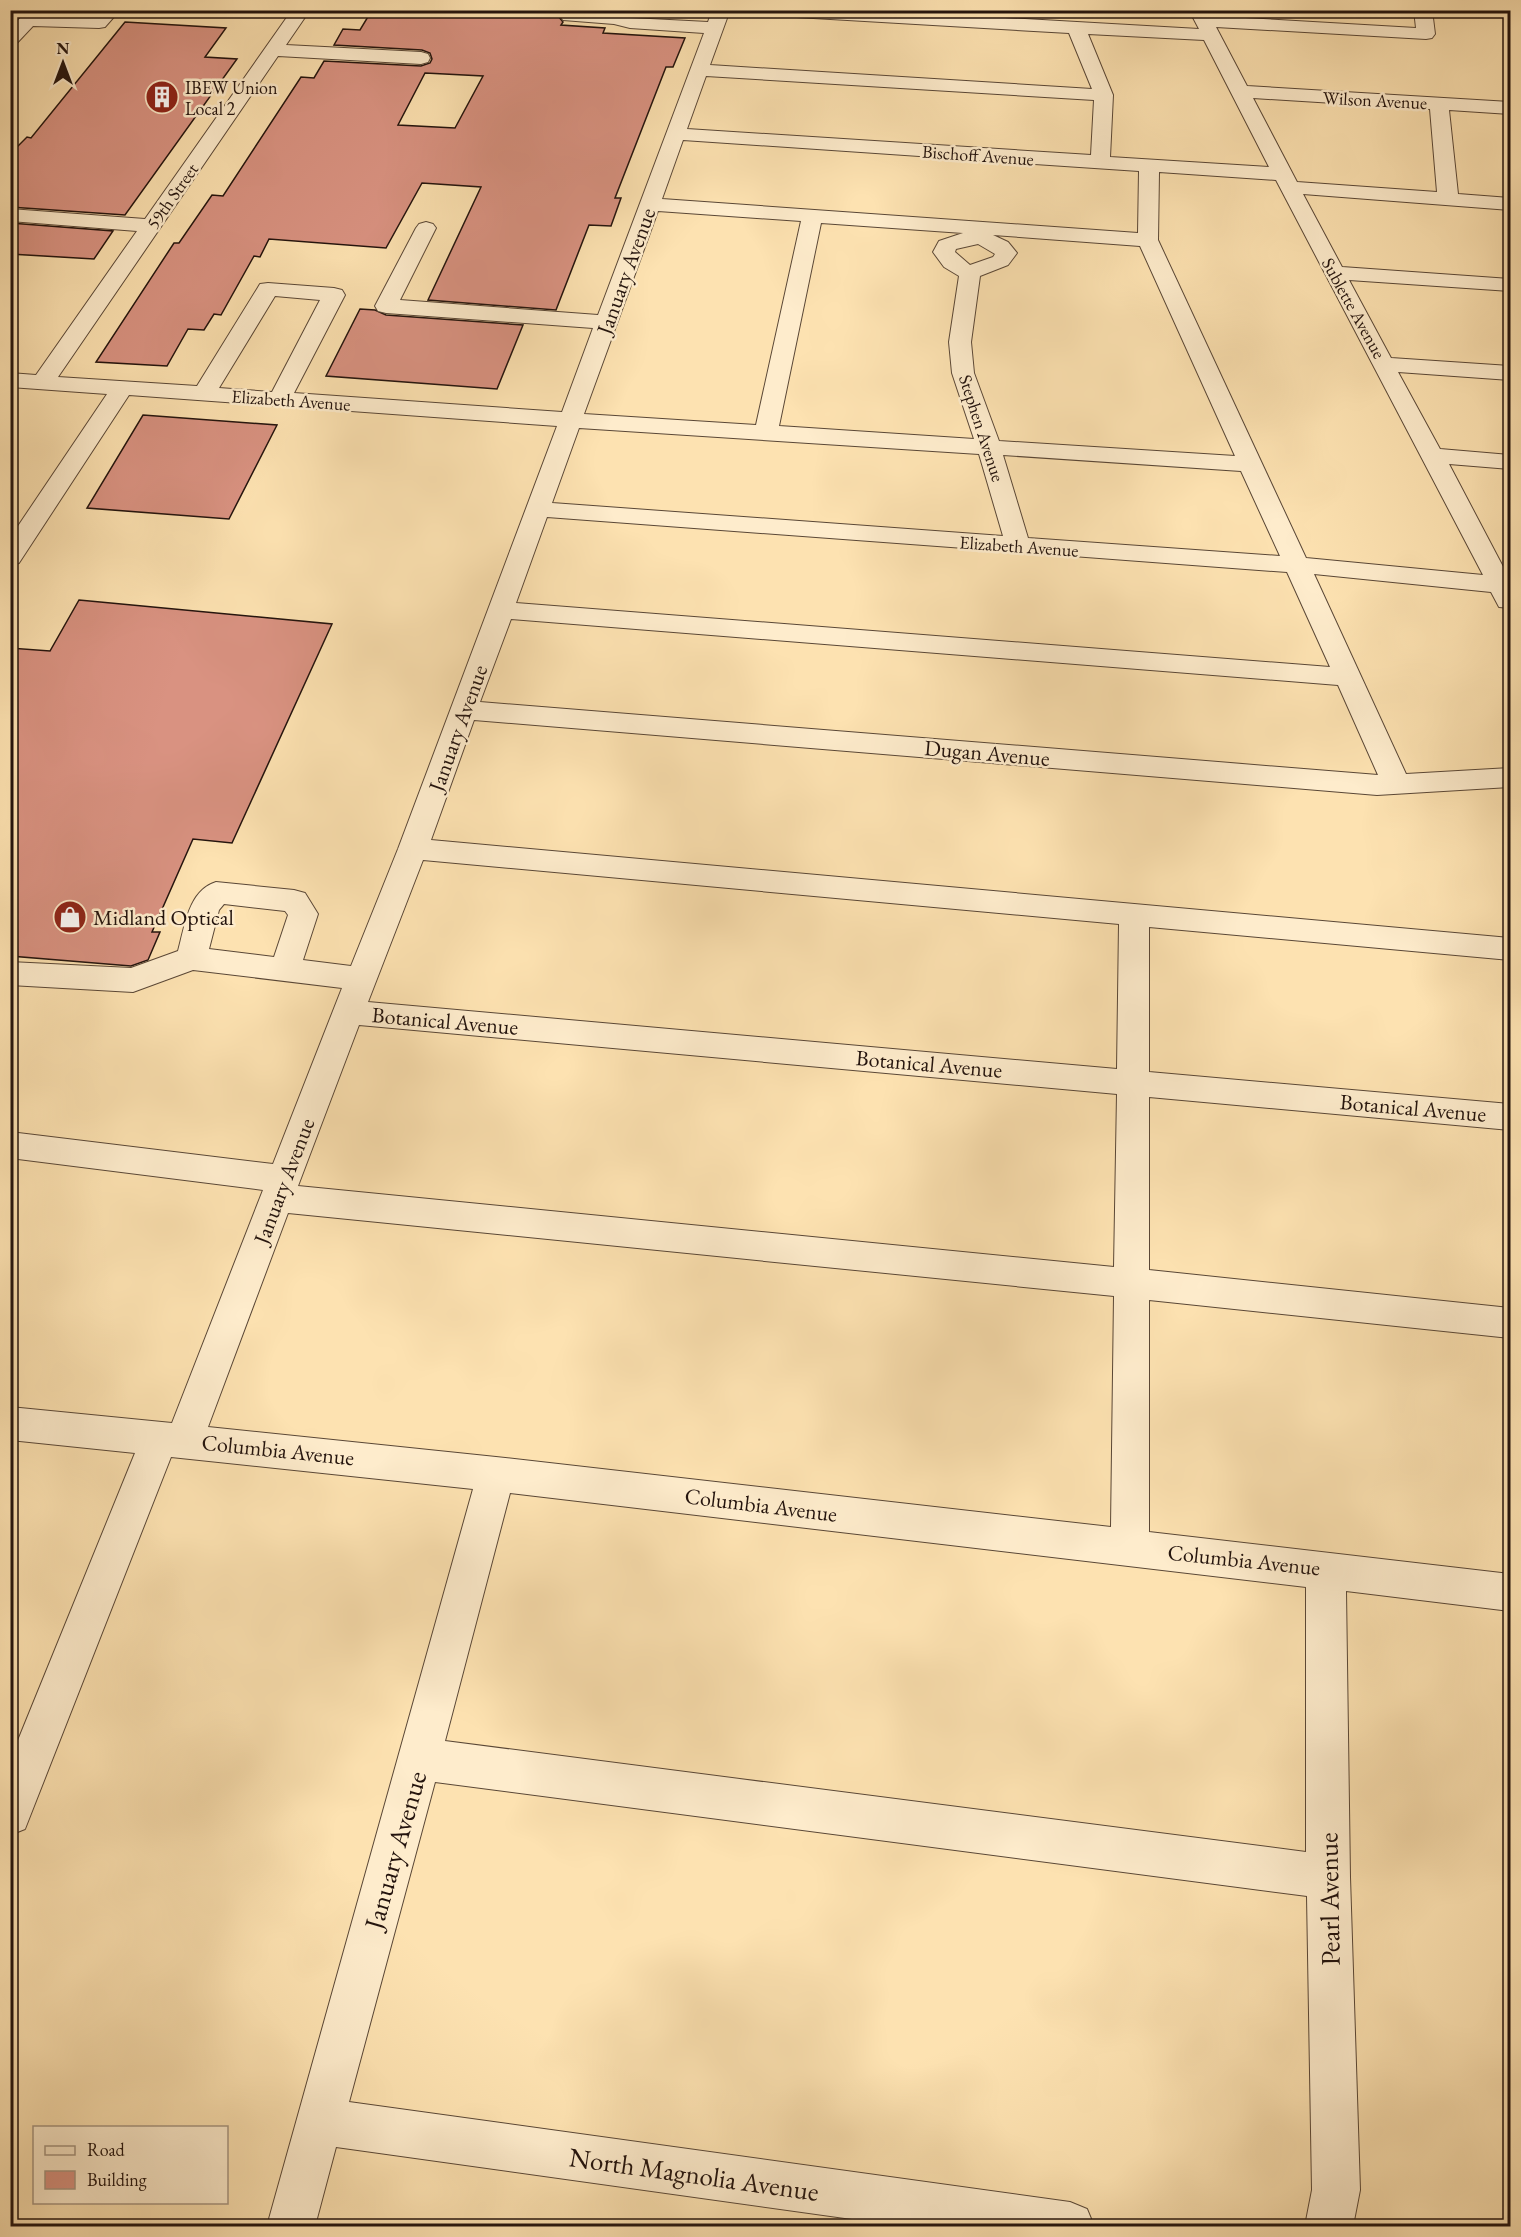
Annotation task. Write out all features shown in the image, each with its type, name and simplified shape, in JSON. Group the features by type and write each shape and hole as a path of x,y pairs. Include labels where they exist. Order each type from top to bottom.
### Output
{"street":[{"path":"10,40 19,20 56,16 99,23 111,10"},
{"name":"59th Street","path":"43,382 301,10"},
{"path":"761,10 1077,29 1204,22 1426,34 1423,10"},
{"path":"569,16 617,15 630,23 718,19"},
{"name":"January Avenue","path":"10,1814 281,1189 413,849 718,19"},
{"name":"Sublette Avenue","path":"1204,22 1334,273 1503,581"},
{"path":"1077,29 1104,95 1100,163"},
{"path":"273,50 421,58"},
{"path":"700,70 1104,95"},
{"name":"Wilson Avenue","path":"1239,92 1510,108"},
{"path":"1439,103 1448,199"},
{"name":"Bischoff Avenue","path":"675,134 1149,167 1510,204"},
{"path":"1149,167 1148,240 1396,783"},
{"path":"650,204 1148,240"},
{"path":"10,215 151,226"},
{"path":"766,433 812,216"},
{"path":"426,228 386,306 607,322"},
{"name":"Stephen Avenue","path":"970,272 960,342 963,373 989,447 1018,546"},
{"path":"1334,273 1510,285"},
{"path":"204,394 268,289 334,295 279,400"},
{"path":"1384,364 1510,373"},
{"name":"Elizabeth Avenue","path":"10,380 571,420 1250,464"},
{"path":"10,558 122,389"},
{"path":"1433,456 1510,462"},
{"name":"Elizabeth Avenue","path":"538,509 1503,581"},
{"path":"501,610 1347,677"},
{"name":"Dugan Avenue","path":"464,710 1365,784 1510,778"},
{"path":"413,849 1510,949"},
{"path":"191,958 205,907 216,893 294,901 303,914 285,970"},
{"path":"1130,1548 1134,914"},
{"path":"10,973 133,980 191,958 361,979"},
{"name":"Botanical Avenue","path":"348,1012 1510,1117"},
{"path":"10,1144 281,1189 1510,1323"},
{"name":"Columbia Avenue","path":"10,1423 496,1474 1510,1592"},
{"name":"January Avenue","path":"291,2226 496,1474"},
{"name":"Pearl Avenue","path":"1326,1570 1328,1877 1336,2190 1329,2226"},
{"path":"420,1759 1328,1877"},
{"name":"North Magnolia Avenue","path":"319,2121 974,2220 1070,2226"}],"building":[{"path":"372,10 561,10 558,16 563,22 561,25 605,28 603,33 685,38 673,67 666,67 615,198 621,198 611,226 589,225 556,310 428,300 481,187 422,183 386,248 269,239 260,257 254,256 221,315 214,314 204,330 188,329 167,366 96,362 174,243 179,243 212,195 223,196 301,77 314,78 324,61 421,66 430,63 432,59 430,53 422,50 334,45 343,29 360,30","holes":["425,73 483,76 455,128 398,125"]},
{"path":"125,22 226,28 205,57 237,59 125,215 10,207 10,154 27,137 31,138"},
{"path":"10,223 113,231 94,259 10,254"},
{"path":"360,309 375,310 386,315 523,325 497,389 326,376"},
{"path":"143,415 277,425 229,519 87,508"},
{"path":"79,600 332,624 232,843 193,839 152,932 160,932 148,960 131,966 10,956 10,648 50,651"}],"place":[{"name":"IBEW Union Local 2","path":"162,97"},
{"name":"Midland Optical","path":"70,917"}]}
